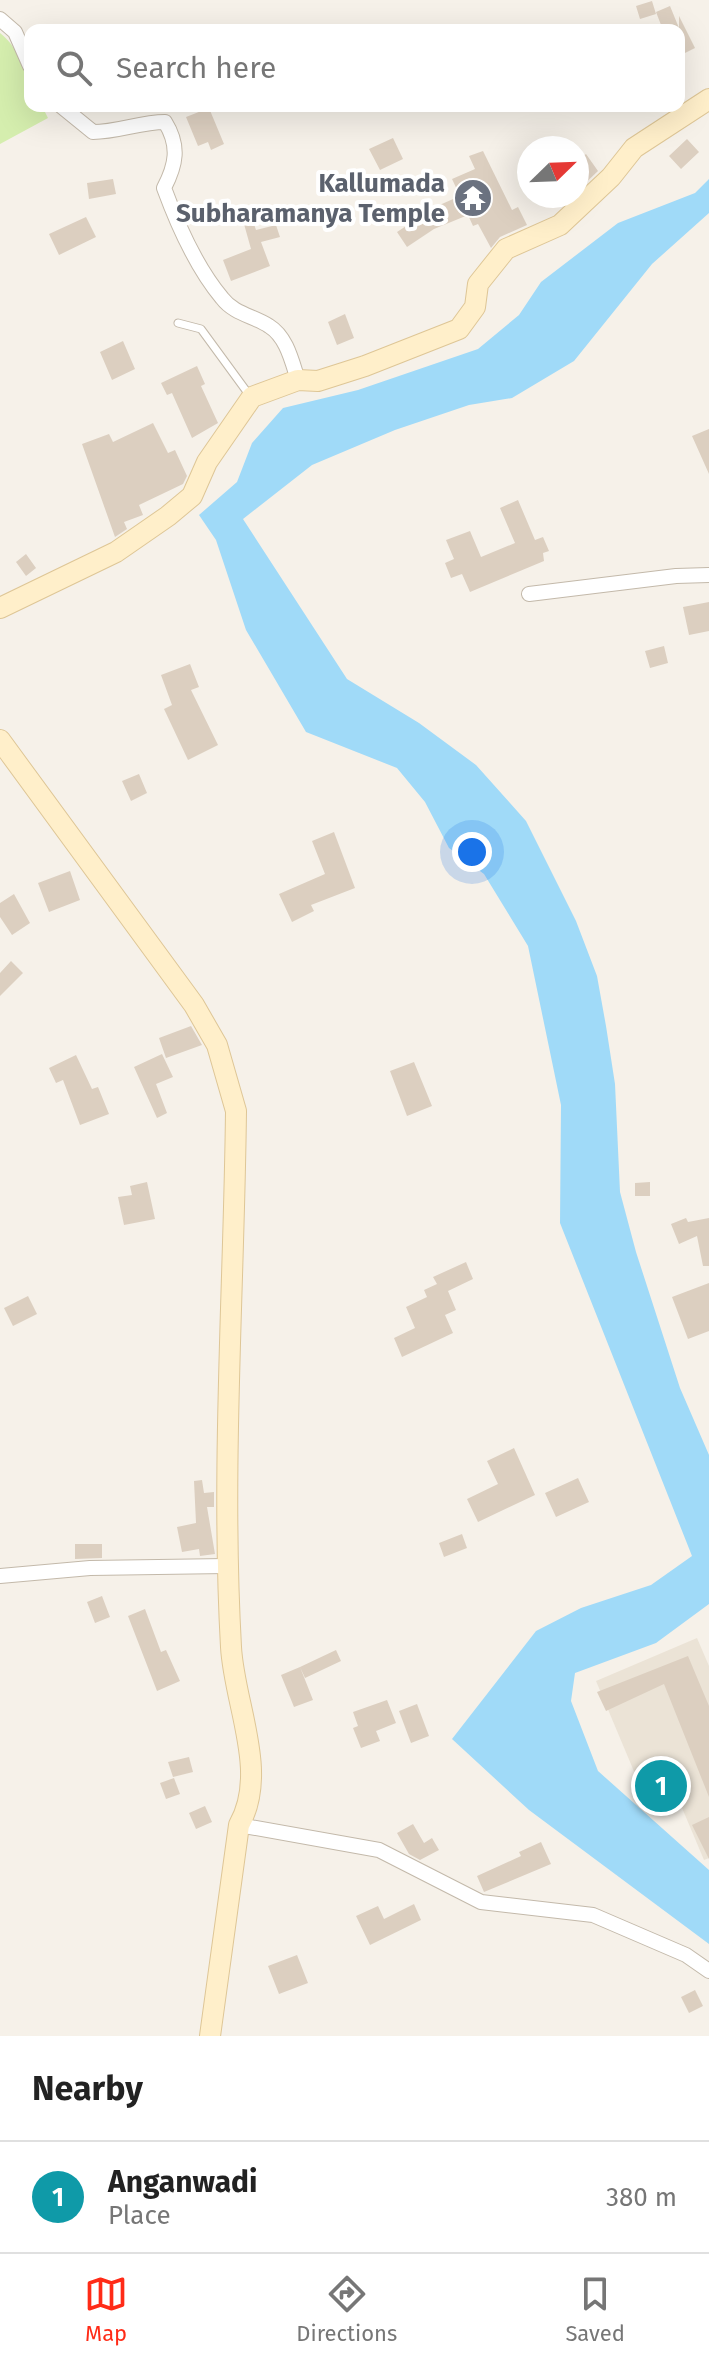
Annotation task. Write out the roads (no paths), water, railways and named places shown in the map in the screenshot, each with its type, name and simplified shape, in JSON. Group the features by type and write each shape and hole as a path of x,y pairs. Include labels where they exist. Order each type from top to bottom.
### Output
{"main road":[{"path":"0,608 116,552 192,496 207,462 252,397 298,380 318,381 459,329 475,307 478,284 506,249 560,225 586,204 634,148 709,99"},
{"path":"0,740 194,1005 217,1045 228,1075 236,1123 226,1566 231,1660 250,1772 247,1810 239,1825 210,2036"}],"street":[{"path":"0,19 15,32 24,52"},
{"path":"68,112 93,132 119,132 147,122 165,122 174,136 176,166 164,188 175,220 223,300 248,318 270,326 286,344 298,380"},
{"path":"529,594 676,576 709,575"},
{"path":"0,1576 90,1568 226,1566"},
{"path":"239,1825 379,1850 481,1902 593,1915 686,1955 709,1971"}],"lane":[{"path":"178,323 201,329 252,397"}],"water":[{"path":"709,179 709,213 652,264 574,361 512,398 469,405 395,430 312,465 243,519 347,679 419,723 476,765 526,821 576,921 597,976 615,1084 620,1192 680,1388 709,1455 709,1604 656,1643 575,1673 571,1701 598,1771 709,1870 709,1944 529,1810 452,1739 536,1631 581,1608 651,1585 692,1556 560,1223 561,1105 528,946 484,874 449,848 425,802 397,768 306,732 246,630 216,540 199,515 237,482 252,443 283,408 358,390 478,349 519,315 541,282 618,223 695,193"}],"place":[{"name":"Kallumada Subharamanya Temple","path":"473,198"},
{"name":"Anganwadi","path":"661,1786"}]}
